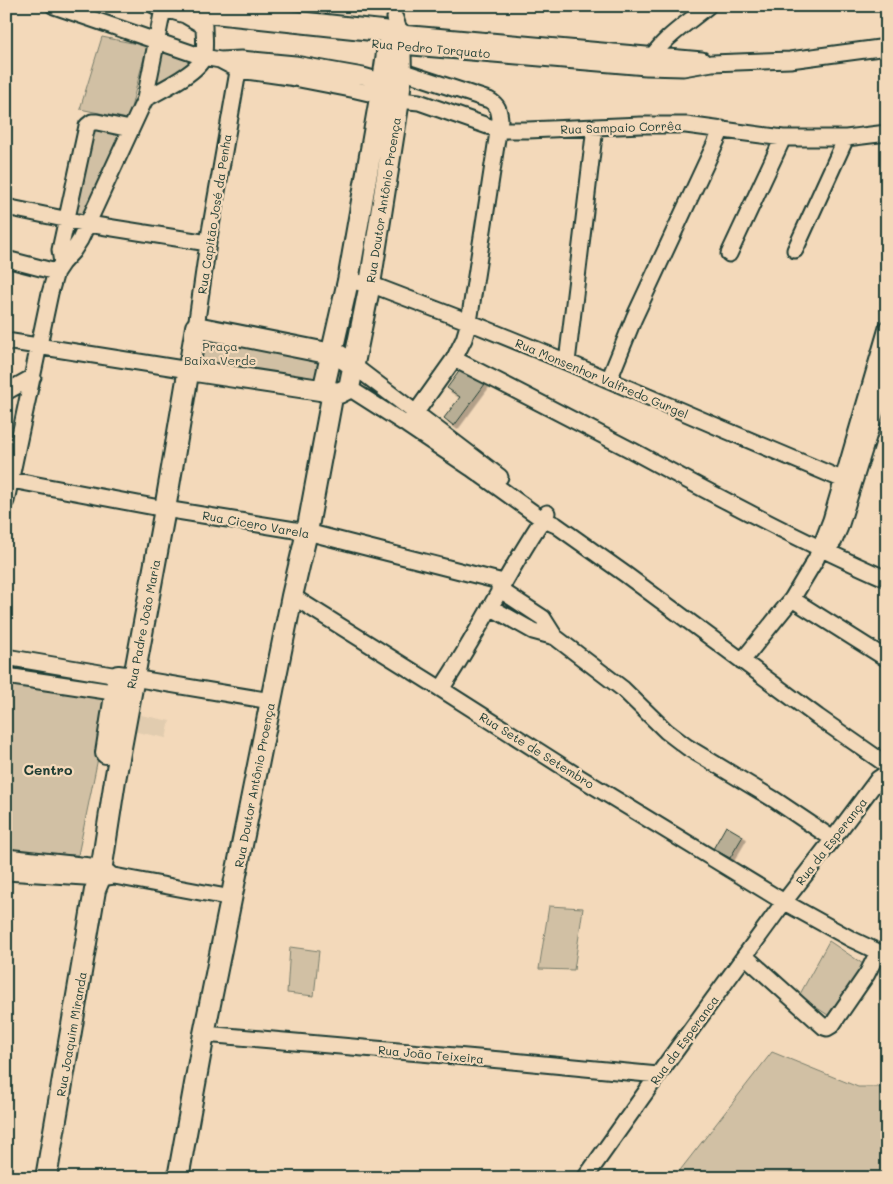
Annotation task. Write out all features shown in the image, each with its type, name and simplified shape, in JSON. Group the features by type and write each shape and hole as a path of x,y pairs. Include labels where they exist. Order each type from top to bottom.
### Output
{"main road":[{"name":"Rua Pedro Torquato","path":"205,15 269,26 325,31 395,30"},
{"name":"Rua Doutor Antônio Proença","path":"354,366 370,284 392,87 395,30"},
{"name":"Rua Doutor Antônio Proença","path":"332,354 392,87"},
{"path":"196,327 340,356 354,366 335,391"},
{"name":"Rua Capitão José da Penha","path":"189,370 196,327"},
{"path":"332,354 335,391"},
{"path":"189,370 335,391"},
{"name":"Rua Padre João Maria","path":"108,778 124,685 165,509 189,370"},
{"name":"Rua Doutor Antônio Proença","path":"178,1178 204,1034 335,391"},
{"name":"Rua Joaquim Miranda","path":"46,1178 98,876 92,834 108,778"}],"street":[{"name":"Rua Sampaio Corrêa","path":"54,6 203,57 240,64 295,64 363,76 392,87 419,102 499,130 686,125 783,138 846,138 887,133"},
{"path":"650,61 663,43 708,6"},
{"path":"59,268 73,251 88,224 145,99 156,41 159,8"},
{"name":"Rua Pedro Torquato","path":"159,8 185,15 205,15"},
{"path":"145,99 195,70 200,64 203,57 205,15"},
{"name":"Rua Pedro Torquato","path":"395,30 650,61 683,68 712,63 790,60 887,47"},
{"name":"Rua Capitão José da Penha","path":"196,327 208,243 240,64"},
{"path":"392,87 479,96 496,104 499,109 500,119 469,322 464,339 454,359 411,419"},
{"path":"6,501 9,479 50,293 59,268 60,250 66,219 87,126 92,122 97,122 130,129"},
{"path":"567,362 596,127"},
{"path":"609,380 642,302 722,129"},
{"path":"729,254 783,138"},
{"path":"795,250 846,138"},
{"path":"6,208 88,224 208,243"},
{"path":"6,259 59,268"},
{"name":"Rua Monsenhor Valfredo Gurgel","path":"348,281 370,284 469,322 848,482"},
{"path":"742,661 792,599 821,553 834,541 840,527 848,482 887,328"},
{"path":"6,341 189,370"},
{"path":"454,359 580,423 821,553 887,579"},
{"path":"354,366 388,393 411,419 625,574 884,768"},
{"path":"848,482 887,376"},
{"path":"6,392 33,377"},
{"path":"335,391 411,419"},
{"name":"Rua Cicero Varela","path":"9,479 165,509 307,532 501,586 543,618 555,637"},
{"path":"441,689 469,644 501,586 548,519"},
{"name":"Rua Sete de Setembro","path":"292,596 580,777 784,902 882,954"},
{"path":"792,599 887,659"},
{"path":"490,607 533,631 555,637 623,689 666,731 686,747 775,800 833,839"},
{"path":"6,658 79,669 124,685"},
{"path":"76,687 79,669"},
{"path":"6,676 76,687 124,685 271,701"},
{"name":"Rua da Esperança","path":"784,902 833,839 884,768"},
{"path":"6,857 98,876 232,898"},
{"path":"6,872 98,876"},
{"name":"Rua da Esperanca","path":"585,1178 784,902"},
{"path":"745,956 824,1027 828,1028 882,954"},
{"name":"Rua João Teixeira","path":"204,1034 658,1075"}],"shaded area":[{"path":"136,714 170,721 166,738 132,731"}],"green space":[{"path":"102,37 147,46 128,119 80,109"},
{"path":"163,51 195,63 155,87"},
{"path":"92,125 122,132 82,219 70,217"},
{"name":"Praça Baixa Verde","path":"206,336 323,356 317,384 200,365"},
{"path":"6,683 110,700 78,855 6,852"},
{"path":"549,906 583,908 574,970 539,969"},
{"path":"829,941 866,966 831,1017 799,996"},
{"path":"290,947 319,951 314,996 287,993"},
{"path":"772,1052 858,1087 887,1087 887,1178 674,1178"}],"building":[{"path":"291,6 308,6 308,11 291,10"},
{"path":"463,366 488,380 454,426 444,418 460,397 447,388"},
{"path":"726,826 743,836 730,858 713,849"}],"district":[{"name":"Centro","path":"48,769"}]}
